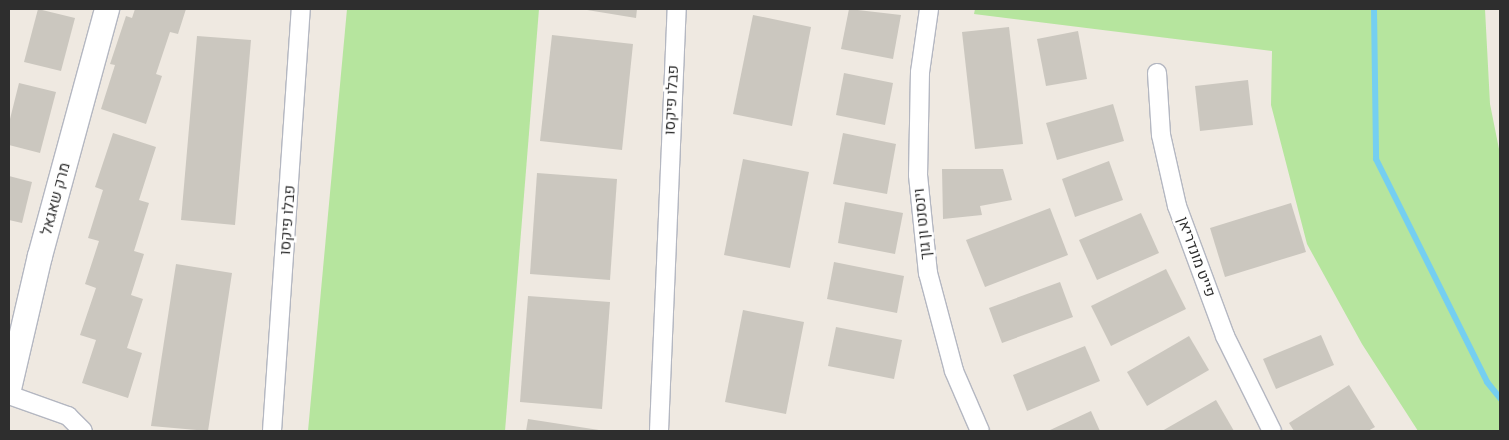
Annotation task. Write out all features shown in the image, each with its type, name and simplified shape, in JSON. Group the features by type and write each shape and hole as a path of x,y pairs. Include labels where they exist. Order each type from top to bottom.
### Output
{"street":[{"name":"מרק שאגאל","path":"9,389 40,256 107,9"},
{"name":"פבלו פיקסו","path":"272,431 301,9"},
{"name":"פבלו פיקסו","path":"659,431 677,9"},
{"name":"וינסנט ון גוך","path":"929,9 920,72 918,174 928,274 954,371 980,431"},
{"name":"פייט מונדריאן","path":"1157,73 1161,135 1177,206 1225,336 1272,431"},
{"path":"9,395 68,416 83,431"}],"green space":[{"path":"347,9 539,9 505,431 308,431"},
{"path":"975,9 1485,9 1490,104 1500,154 1500,431 1418,431 1362,344 1307,244 1271,105 1272,51 974,14"}],"building":[{"path":"38,9 75,18 61,71 24,62"},
{"path":"135,9 186,9 178,34 170,32 156,74 162,76 146,124 101,109 115,65 110,64 126,16 132,18"},
{"path":"581,9 637,9 636,18"},
{"path":"849,9 901,15 893,59 841,49"},
{"path":"753,15 811,27 792,126 733,114"},
{"path":"1009,27 1023,144 975,149 962,32"},
{"path":"1078,31 1087,79 1046,86 1037,39"},
{"path":"552,35 633,44 622,150 540,141"},
{"path":"197,36 251,40 235,225 181,220"},
{"path":"844,73 893,83 885,125 836,115"},
{"path":"1248,80 1253,125 1200,131 1195,86"},
{"path":"19,83 56,92 40,153 9,145 9,123"},
{"path":"1113,104 1124,141 1057,160 1046,123"},
{"path":"113,133 156,147 139,200 149,203 134,251 144,254 131,295 143,299 127,348 142,353 128,398 82,383 96,340 80,335 96,288 85,284 99,241 88,238 103,190 95,187"},
{"path":"843,133 896,144 887,194 833,184"},
{"path":"743,159 809,172 790,268 724,255"},
{"path":"1109,161 1123,200 1075,217 1062,179"},
{"path":"942,169 1003,169 1012,200 980,206 982,215 943,219"},
{"path":"537,173 617,179 610,280 530,274"},
{"path":"9,176 32,182 22,223 9,220"},
{"path":"845,202 903,213 895,254 838,243"},
{"path":"1291,203 1306,252 1225,277 1210,228"},
{"path":"1050,208 1068,255 985,287 966,240"},
{"path":"1141,213 1159,253 1097,280 1079,240"},
{"path":"834,262 904,276 897,313 827,299"},
{"path":"176,264 232,273 208,431 151,426"},
{"path":"1166,269 1186,309 1111,346 1091,306"},
{"path":"1060,282 1073,317 1002,343 989,308"},
{"path":"528,296 610,302 602,409 520,402"},
{"path":"743,310 804,322 786,414 725,402"},
{"path":"836,327 902,340 894,379 828,366"},
{"path":"1321,335 1334,365 1276,389 1263,359"},
{"path":"1189,336 1209,370 1147,406 1127,372"},
{"path":"1085,346 1100,381 1027,411 1013,375"},
{"path":"1349,385 1375,427 1368,431 1294,431 1289,423"},
{"path":"1216,400 1234,431 1162,431"},
{"path":"1091,411 1100,431 1048,431"},
{"path":"528,419 599,430 526,431"}],"waterway":[{"path":"1374,9 1376,159 1487,382 1500,398"}]}
